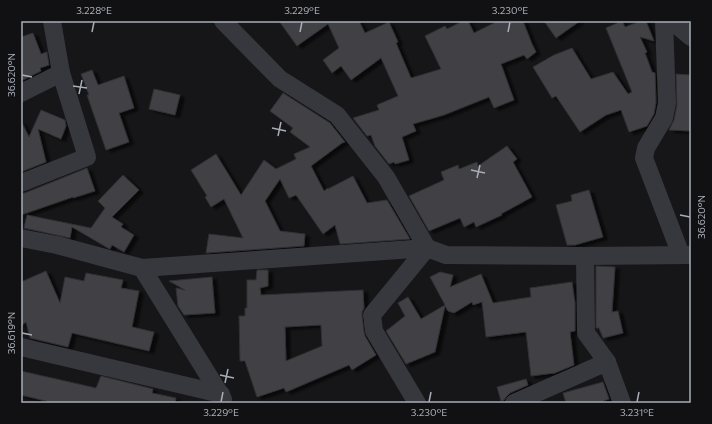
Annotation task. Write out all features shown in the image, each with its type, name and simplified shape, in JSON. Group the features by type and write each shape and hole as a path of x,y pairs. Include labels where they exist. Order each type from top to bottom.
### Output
{"street":[{"path":"21,183 86,157 61,73 52,21"},
{"path":"223,21 280,79 337,115 386,177 427,248"},
{"path":"21,238 58,245 142,268 427,248 446,255 686,255 644,158 646,148 664,118 667,103 664,21"},
{"path":"672,21 691,37"},
{"path":"21,93 61,73"},
{"path":"417,403 374,331 372,315 427,248"},
{"path":"585,256 586,333 607,362 622,403"},
{"path":"142,268 223,399"},
{"path":"21,348 223,399"},
{"path":"514,403 607,362"}],"building":[{"path":"279,21 359,21 365,33 389,22 411,78 441,69 425,36 445,26 447,29 463,21 468,21 474,33 498,21 523,21 536,52 527,59 524,55 501,64 514,100 494,108 489,97 444,115 413,124 416,131 402,137 409,160 389,164 375,146 371,135 367,136 353,118 379,110 377,105 398,96 381,58 351,80 341,66 332,73 323,60 339,48 328,24 297,46"},
{"path":"544,21 580,21 556,38"},
{"path":"622,21 625,27 641,21 646,21 654,41 640,37 647,52 645,53 652,72 655,73 656,102 654,114 647,126 629,132 621,110 606,115 580,132 556,96 552,98 533,67 554,55 572,48 591,79 613,72 628,94 632,92 606,28"},
{"path":"33,33 41,54 47,52 49,65 40,68 41,71 21,81 21,37"},
{"path":"92,70 98,85 124,76 134,108 119,113 129,142 106,150 81,74"},
{"path":"676,74 691,75 691,131 669,130 674,120 677,105"},
{"path":"154,89 180,95 175,115 149,109"},
{"path":"283,93 330,123 345,142 311,166 324,191 353,176 367,203 387,200 410,239 340,244 335,225 323,234 296,195 289,198 280,179 265,201 280,231 305,234 304,246 206,253 209,234 243,238 224,199 211,207 205,197 207,196 191,170 216,154 241,195 264,160 276,169 296,159 294,154 310,147 290,132 293,128 270,111"},
{"path":"41,110 65,120 66,126 61,139 38,129 46,162 21,172 21,121 29,137"},
{"path":"507,146 517,159 513,162 532,197 501,214 502,215 476,227 474,222 464,227 460,218 429,231 409,196 444,180 441,172 458,165 459,169 477,162 478,166"},
{"path":"87,168 95,191 21,215 21,193 25,193"},
{"path":"123,175 139,190 112,217 123,224 121,227 134,235 124,252 112,245 110,249 72,227 70,238 24,228 27,215 91,228 105,208 98,201"},
{"path":"589,190 603,237 575,245 567,245 556,205 572,201 571,195"},
{"path":"596,266 615,267 612,312 618,311 623,333 603,338 599,328 596,328"},
{"path":"257,270 268,270 268,286 260,288 261,295 363,290 364,308 362,316 364,332 376,355 352,370 349,365 286,392 284,388 257,397 245,361 240,361 239,316 245,316 245,308 247,308 247,280 256,280","holes":["321,325 322,346 286,361 285,327"]},
{"path":"46,271 60,303 65,277 84,281 86,273 123,280 121,288 139,291 132,327 154,332 149,351 72,333 68,347 30,338 26,322 21,326 21,282"},
{"path":"440,272 453,275 450,287 481,274 493,303 531,297 530,288 572,282 575,303 575,331 570,332 574,365 555,373 531,376 526,332 486,337 482,302 473,305 472,302 454,313 448,311 445,306 435,352 406,364 386,331 405,316 398,303 408,297 421,319 445,305 430,277"},
{"path":"212,277 215,313 184,315 178,306 176,288 185,290 169,281"},
{"path":"21,371 96,388 101,376 153,389 152,393 176,398 175,403 54,403 21,395"},
{"path":"526,379 528,385 510,393 504,400 501,401 497,387"},
{"path":"603,382 609,399 603,401 604,403 566,403 563,393"}]}
